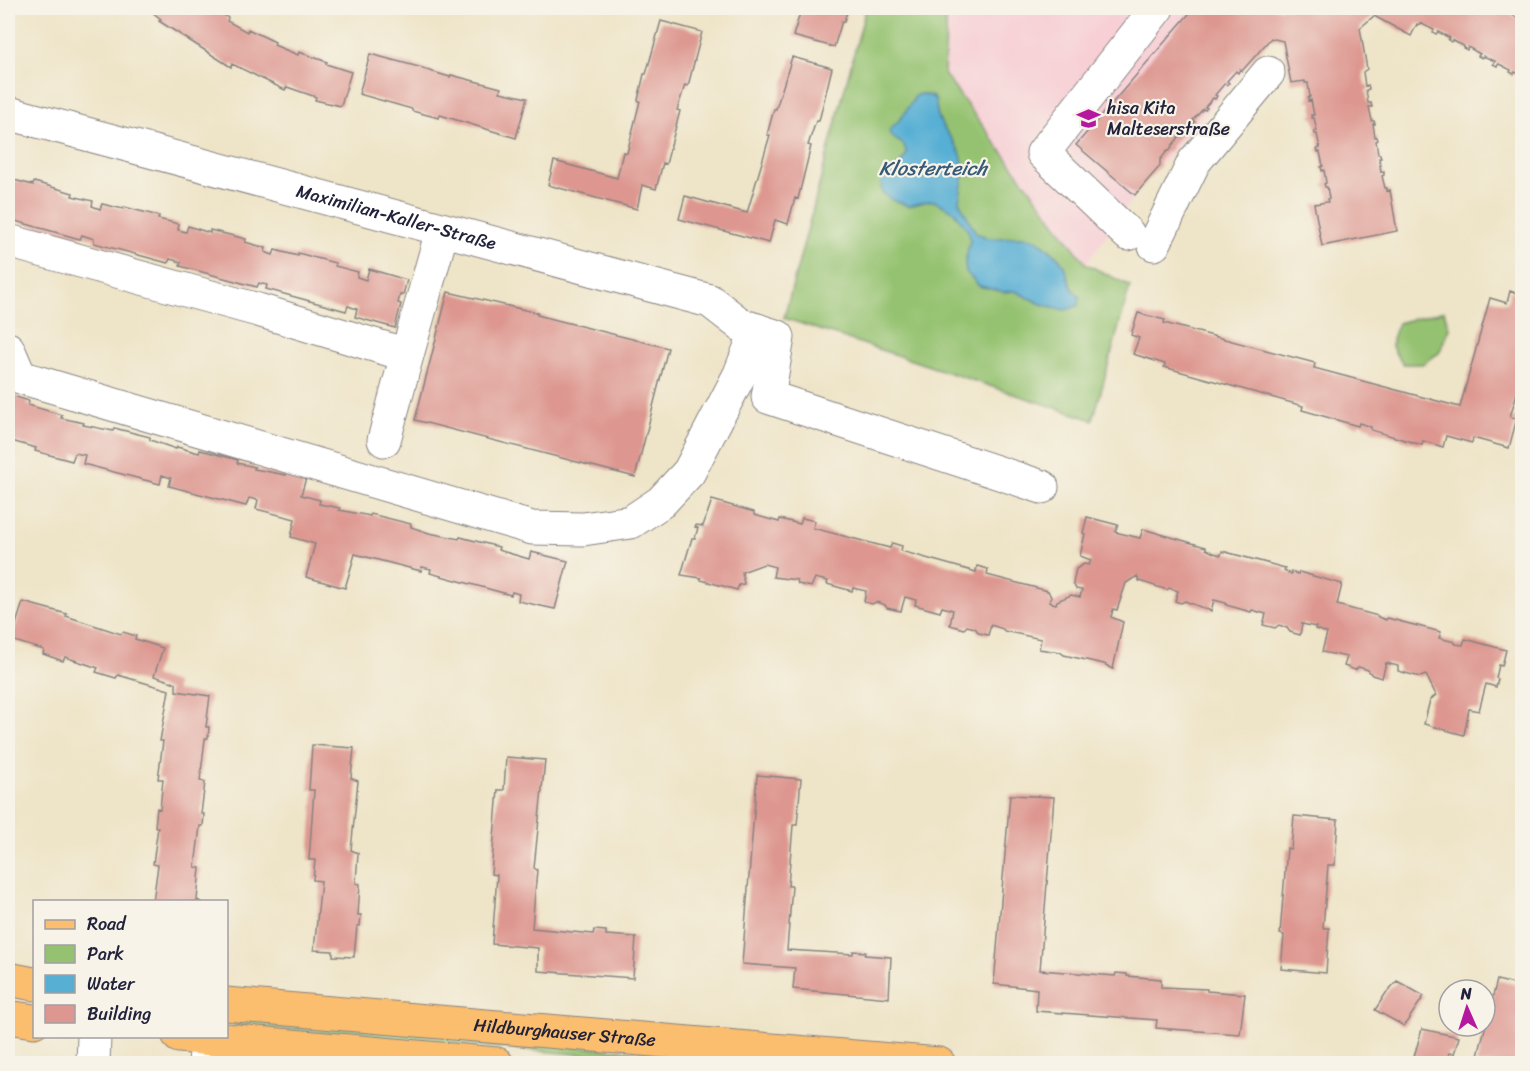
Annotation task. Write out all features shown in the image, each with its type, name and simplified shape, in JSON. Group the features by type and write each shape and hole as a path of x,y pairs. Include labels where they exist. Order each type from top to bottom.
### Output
{"main road":[{"path":"8,979 33,984"},
{"name":"Hildburghauser Straße","path":"228,1004 714,1054 939,1064"},
{"path":"8,1017 33,1021"},
{"name":"Hildburghauser Straße","path":"200,1044 497,1064"}],"street":[{"path":"1157,8 1043,153 1141,239 1194,162 1268,73"},
{"name":"Maximilian-Kaller-Straße","path":"8,113 710,301 759,331"},
{"path":"384,441 442,231"},
{"path":"8,242 258,310 407,355"},
{"path":"8,349 20,377 532,528 583,529 631,522 661,501 689,472 740,375 759,331"},
{"path":"759,331 768,397 1041,487"},
{"path":"93,1064 94,1038"}],"shaded area":[{"name":"hisa Kita Malteserstraße","path":"947,8 1235,8 1271,38 1135,195 1086,264 944,74"}],"green space":[{"path":"866,8 947,8 944,74 1086,264 1130,286 1093,420 784,318"},
{"path":"1444,311 1449,329 1439,353 1422,364 1403,364 1392,345 1398,323"},
{"path":"236,1018 685,1056 684,1063 235,1026"}],"water":[{"name":"Klosterteich","path":"916,95 933,97 939,119 962,158 964,169 959,201 976,233 989,238 1024,237 1042,243 1058,257 1065,267 1072,289 1080,297 1078,306 1065,310 1041,304 1015,291 1004,292 979,286 966,272 969,232 954,211 934,201 909,206 892,200 882,192 883,176 899,166 907,154 904,145 891,136 889,131 902,117"}],"building":[{"path":"147,8 213,8 228,18 227,21 247,32 248,29 275,42 274,45 351,72 341,106 315,100 316,97 287,87 285,90 232,64 231,67 159,21 161,19"},
{"path":"804,8 848,8 834,47 793,36 801,10"},
{"path":"1194,8 1498,8 1502,10 1503,8 1507,10 1506,12 1522,18 1522,76 1510,72 1511,70 1499,64 1497,66 1493,64 1495,61 1478,56 1480,54 1468,47 1467,50 1463,48 1464,46 1452,40 1451,42 1448,40 1450,38 1438,32 1436,34 1434,30 1420,23 1417,24 1411,36 1374,16 1360,28 1367,69 1363,72 1365,86 1368,85 1369,89 1366,90 1368,103 1371,103 1372,107 1369,107 1372,121 1375,124 1373,124 1375,137 1378,140 1376,141 1381,158 1379,158 1381,172 1384,171 1382,176 1385,188 1387,191 1390,190 1397,231 1322,246 1314,204 1328,202 1327,199 1329,199 1327,187 1324,184 1326,183 1324,170 1322,171 1321,167 1323,166 1320,152 1317,149 1320,148 1317,134 1314,131 1317,131 1314,118 1311,115 1314,115 1311,100 1308,101 1310,97 1308,83 1305,81 1291,83 1283,41 1271,38 1242,71 1240,69 1238,73 1236,71 1227,81 1229,83 1227,85 1225,83 1215,95 1217,96 1215,99 1213,98 1205,107 1207,108 1203,109 1193,120 1195,122 1193,125 1191,123 1183,132 1182,137 1180,136 1168,150 1160,160 1160,166 1135,195 1076,145"},
{"path":"661,21 702,32 688,86 685,85 677,110 680,111 666,164 663,163 656,189 642,185 637,209 548,185 554,161 617,178 623,152 627,153 644,74 646,74"},
{"path":"370,54 450,77 451,75 501,88 500,92 527,98 516,138 440,115 439,118 412,111 412,109 359,94"},
{"path":"792,57 832,68 819,121 816,121 808,145 811,146 798,199 795,198 788,224 775,220 769,243 679,219 685,196 747,213 770,135 767,135 774,109 776,109"},
{"path":"14,180 33,185 34,182 73,193 72,196 93,201 92,206 100,209 102,204 159,216 158,219 179,224 178,230 186,232 188,226 210,233 210,230 246,239 245,242 266,248 265,252 273,255 275,250 298,256 298,253 335,263 335,266 358,272 357,277 366,280 369,269 407,280 398,303 401,304 395,328 355,317 357,309 348,306 346,311 266,289 267,285 259,283 257,287 180,266 181,262 170,259 168,263 94,243 94,239 82,235 80,239 8,219 8,184 11,185"},
{"path":"1510,291 1522,295 1522,376 1510,417 1517,418 1509,448 1473,438 1472,443 1446,436 1443,447 1423,441 1422,445 1371,430 1371,427 1359,423 1358,426 1302,410 1303,406 1164,367 1165,364 1133,354 1139,338 1131,335 1138,313 1165,320 1164,323 1315,363 1314,368 1460,407 1490,298 1507,303"},
{"path":"448,292 538,313 537,315 668,348 635,477 415,420"},
{"path":"8,396 29,401 28,405 62,415 61,418 84,423 83,425 113,431 114,428 150,437 150,440 176,449 177,447 199,453 200,450 238,460 237,463 255,467 254,469 286,475 286,472 306,478 301,495 320,500 319,504 340,508 339,510 370,516 371,514 411,524 411,527 429,533 459,539 460,537 499,547 498,550 529,559 531,552 568,561 555,609 518,601 519,594 512,592 511,595 430,573 431,569 422,567 421,571 355,554 345,588 306,577 315,544 291,537 295,519 256,509 258,500 249,498 246,506 169,486 171,478 162,475 160,484 83,464 85,455 75,453 72,461 35,451 36,448 8,440"},
{"path":"712,500 779,522 780,519 800,524 802,518 815,521 813,528 890,548 892,543 902,546 901,551 976,572 977,566 988,569 987,575 1048,591 1051,597 1049,602 1056,604 1057,601 1071,595 1080,597 1082,590 1076,589 1073,583 1076,569 1084,564 1089,565 1091,560 1080,556 1087,517 1118,525 1115,532 1140,538 1143,529 1206,547 1221,555 1222,551 1285,568 1284,571 1291,574 1291,572 1298,574 1299,572 1342,584 1337,605 1386,620 1387,618 1441,632 1439,638 1455,642 1455,644 1463,645 1465,639 1506,650 1502,666 1499,665 1496,687 1486,684 1479,711 1469,709 1464,735 1424,724 1430,700 1436,695 1426,675 1420,677 1398,671 1398,666 1386,663 1382,678 1359,667 1355,670 1344,666 1347,657 1322,652 1327,633 1315,629 1316,627 1302,624 1300,635 1279,625 1275,628 1263,625 1266,614 1252,610 1251,612 1226,605 1226,603 1214,600 1211,611 1185,601 1181,603 1175,601 1178,591 1139,581 1137,576 1126,583 1117,610 1113,609 1111,617 1123,622 1113,669 1104,664 1064,655 1060,652 1039,649 1041,639 1004,631 991,625 988,635 979,633 975,628 967,626 964,629 950,625 953,610 942,607 940,612 915,605 916,600 905,597 901,611 887,608 876,602 872,604 864,602 866,591 853,588 852,591 815,578 811,587 798,584 797,580 773,577 775,567 764,564 742,572 744,584 739,585 737,590 701,580 701,578 681,575 692,538 695,538 698,528 695,527 696,525 703,526"},
{"path":"23,602 67,614 66,616 121,634 123,632 136,636 135,639 163,648 154,676 176,683 176,691 210,696 206,727 209,727 208,738 205,739 200,781 205,782 201,814 204,814 203,826 200,826 195,867 200,868 197,900 153,900 158,865 153,864 158,827 155,827 157,808 160,809 163,779 158,779 163,741 160,741 169,690 118,675 116,678 96,672 98,668 65,657 63,661 43,654 44,650 11,640"},
{"path":"312,745 354,748 351,778 358,781 351,850 358,853 356,883 360,884 358,915 361,915 360,926 357,926 354,957 333,956 333,951 314,950 321,881 313,880 315,860 309,860 314,790 309,790"},
{"path":"506,757 545,760 534,868 537,870 532,928 593,934 594,930 606,931 606,935 636,937 633,978 538,971 538,948 492,944 497,875 491,874 498,790 504,790"},
{"path":"757,775 801,779 797,825 793,825 788,886 792,886 787,950 853,954 853,951 866,952 865,955 891,957 889,998 793,989 795,968 742,964"},
{"path":"1010,795 1054,797 1040,970 1115,976 1116,973 1127,974 1127,976 1161,979 1161,987 1207,989 1207,991 1245,994 1240,1034 1156,1028 1157,1020 1036,1011 1037,989 994,984"},
{"path":"1294,816 1338,820 1335,865 1328,865 1323,928 1329,928 1326,973 1281,969 1284,935 1280,934 1287,848 1291,849"},
{"path":"1497,980 1522,986 1522,1064 1476,1064 1482,1038 1497,1038"},
{"path":"1397,981 1424,996 1404,1026 1375,1010"},
{"path":"1422,1029 1437,1032 1437,1038 1459,1038 1454,1054 1449,1053 1446,1064 1412,1064"}],"place":[{"name":"hisa Kita Malteserstraße","path":"1089,118"}]}
